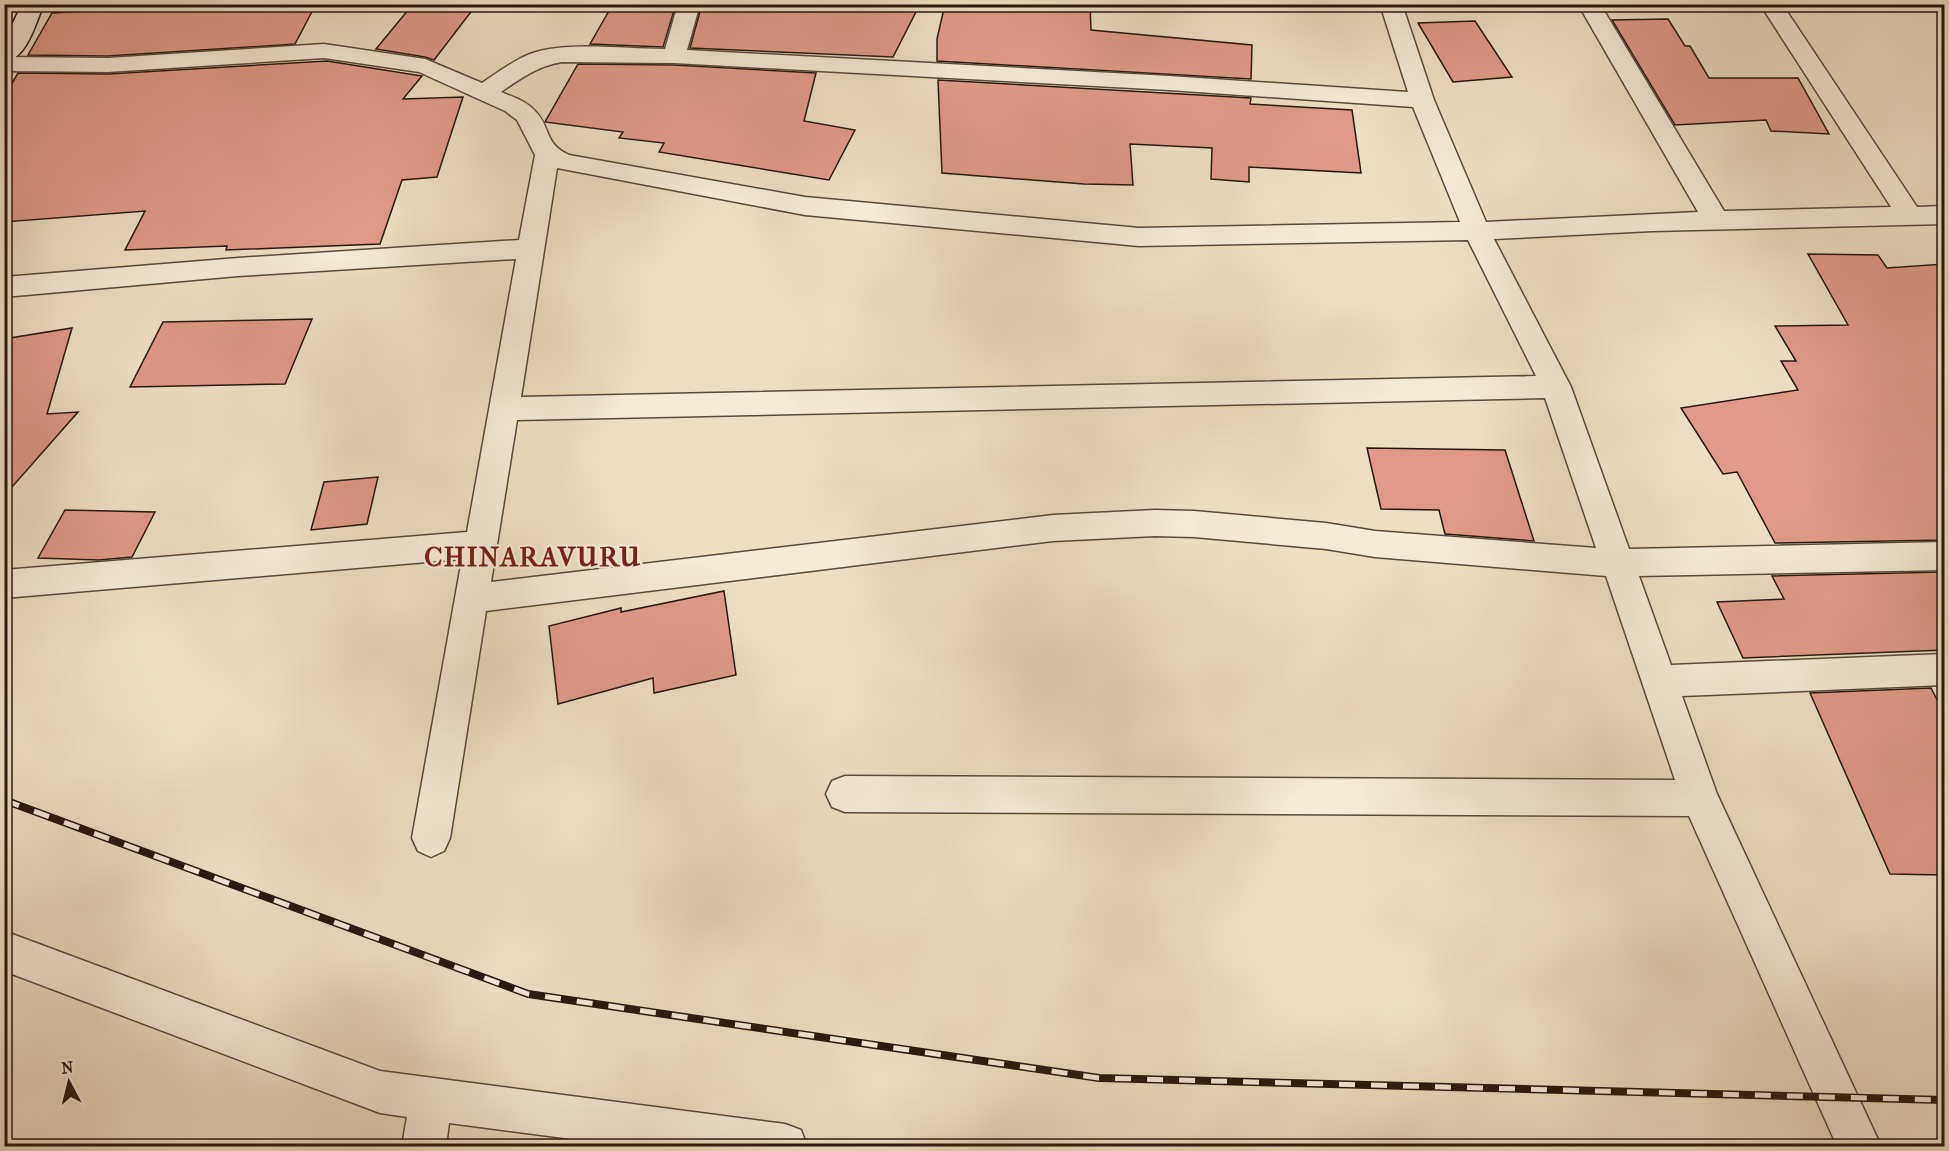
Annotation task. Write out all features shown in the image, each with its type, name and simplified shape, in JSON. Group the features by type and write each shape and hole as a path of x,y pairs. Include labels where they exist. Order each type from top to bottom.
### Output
{"street":[{"path":"4,56 16,43 33,4"},
{"path":"674,56 689,4"},
{"path":"1392,4 1422,100 1477,231 1556,387 1700,798 1859,1146"},
{"path":"1589,4 1716,220"},
{"path":"1771,4 1909,215"},
{"path":"4,64 108,65 324,51 425,66 513,106 527,116 538,143 547,155 564,162 805,206 1139,237 1477,231 1716,220 1944,215"},
{"path":"484,93 515,71 539,59 562,55 674,56 1169,83 1422,100"},
{"path":"431,838 547,155"},
{"path":"4,287 238,267 530,249"},
{"path":"503,409 1556,387"},
{"path":"471,599 1053,528 1155,523 1194,524 1326,536 1375,544 1618,563 1944,556"},
{"path":"4,584 481,544"},
{"path":"1659,681 1944,669"},
{"path":"845,794 1700,798"},
{"path":"4,951 380,1092 785,1146"},
{"path":"424,1146 431,1098"}],"building":[{"path":"316,4 295,44 108,56 28,55 52,13"},
{"path":"413,4 477,4 434,60 376,49"},
{"path":"613,4 676,4 663,47 590,44"},
{"path":"702,4 920,4 893,57 690,48"},
{"path":"945,4 1090,4 1091,30 1252,45 1251,79 937,61 937,39"},
{"path":"1668,19 1685,46 1690,46 1709,78 1798,78 1829,134 1771,131 1766,120 1675,125 1612,20"},
{"path":"1475,21 1512,77 1453,82 1418,23"},
{"path":"327,61 422,76 403,99 463,97 437,177 402,180 380,244 226,250 227,246 125,250 145,211 4,222 4,97 18,73 108,74"},
{"path":"578,64 674,65 816,73 804,121 855,130 829,180 659,152 664,143 619,138 623,132 545,122"},
{"path":"938,80 1251,98 1250,104 1352,110 1361,173 1249,167 1249,182 1211,179 1212,148 1130,144 1133,185 1084,184 942,173"},
{"path":"1808,254 1878,255 1887,268 1944,264 1944,540 1775,543 1737,472 1723,474 1681,408 1798,390 1781,361 1796,361 1775,326 1848,325"},
{"path":"312,319 285,384 130,387 163,322"},
{"path":"72,328 47,414 78,412 4,496 4,339"},
{"path":"1367,448 1505,450 1534,541 1445,534 1439,510 1381,509"},
{"path":"378,477 367,524 311,530 324,482"},
{"path":"65,510 155,512 132,557 99,560 38,558"},
{"path":"1944,572 1944,650 1743,658 1717,602 1784,599 1772,576"},
{"path":"724,591 736,675 654,693 653,678 558,704 549,626 621,608 621,612"},
{"path":"1931,688 1944,713 1944,875 1890,874 1810,693"}],"railway":[{"path":"4,800 528,994 1099,1078 1944,1100"}],"district":[{"name":"CHINARAVURU","path":"533,557"}]}
